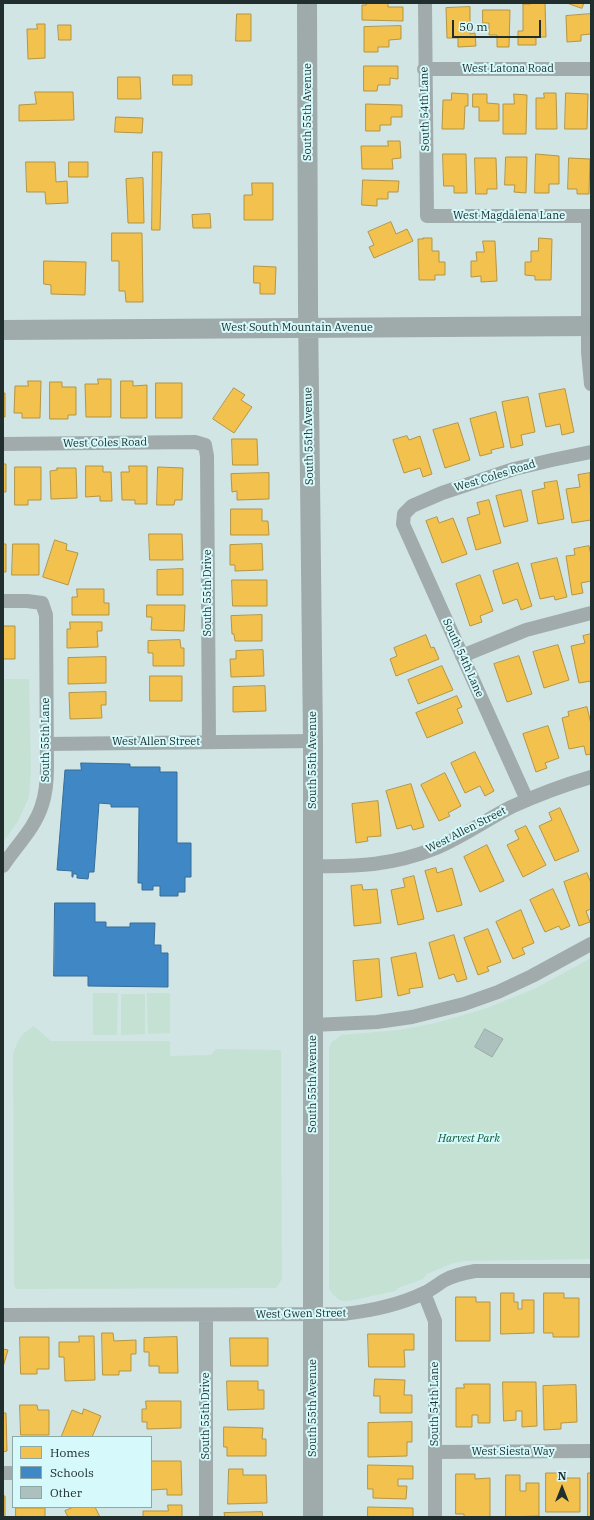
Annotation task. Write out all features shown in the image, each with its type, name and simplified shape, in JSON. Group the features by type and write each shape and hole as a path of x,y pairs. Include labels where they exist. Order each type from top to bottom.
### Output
{"street":[{"name":"South 55th Avenue","path":"308,3 308,328 313,741 313,1517"},
{"name":"South 54th Lane","path":"425,3 424,70 427,216"},
{"name":"West Latona Road","path":"424,70 591,70"},
{"name":"West Magdalena Lane","path":"427,216 589,216"},
{"path":"589,216 590,326 588,352 591,384"},
{"name":"West South Mountain Avenue","path":"3,330 590,326"},
{"name":"West Coles Road","path":"3,444 195,442 206,445"},
{"name":"South 55th Drive","path":"206,445 209,742"},
{"name":"West Coles Road","path":"404,514 412,506 469,483 514,469 591,452"},
{"name":"South 54th Lane","path":"404,514 404,524 527,800"},
{"name":"South 55th Lane","path":"3,601 27,601 42,603 46,615 47,744 46,789 42,807 31,828 3,866"},
{"path":"462,656 526,630 591,613"},
{"name":"West Allen Street","path":"47,744 313,741"},
{"name":"West Allen Street","path":"313,866 364,866 387,863 408,857 436,848 527,800 591,777"},
{"path":"313,1025 350,1024 412,1017 464,1004 498,992 532,976 591,944"},
{"name":"West Gwen Street","path":"3,1315 342,1314 362,1312 403,1301 424,1293 446,1280 460,1274 475,1272 591,1271"},
{"name":"South 54th Lane","path":"424,1293 435,1321 435,1517"},
{"name":"South 55th Drive","path":"206,1315 206,1517"},
{"name":"West Siesta Way","path":"436,1452 591,1451"}],"green space":[{"path":"3,679 29,679 31,772 29,797 18,821 3,842"},
{"name":"Harvest Park","path":"591,958 591,1259 465,1261 453,1263 427,1274 423,1279 398,1288 395,1291 349,1301 342,1301 337,1298 329,1289 329,1049 331,1043 341,1035 399,1030 436,1023 487,1008 536,988"},
{"path":"93,993 118,993 117,1035 93,1035"},
{"path":"147,993 170,993 170,1033 148,1034"},
{"path":"121,994 145,994 145,1034 121,1035"},
{"path":"34,1026 51,1041 170,1041 170,1056 211,1055 216,1049 281,1050 282,1279 276,1288 16,1289 14,1285 13,1054 20,1037"}],"building: Homes":[{"path":"366,3 388,3 388,7 403,7 403,21 362,20 362,5 366,5"},
{"path":"545,3 546,37 536,37 536,45 518,45 518,31 523,31 523,4"},
{"path":"567,3 584,3 582,8"},
{"path":"470,7 470,34 475,33 476,46 458,47 458,38 447,38 446,8"},
{"path":"483,10 510,10 509,47 497,47 497,35 489,35 489,23 483,23"},
{"path":"237,14 251,14 251,41 236,41"},
{"path":"591,14 591,34 581,35 581,41 567,42 566,16"},
{"path":"37,24 45,24 45,58 28,59 27,29 37,29"},
{"path":"58,25 71,25 71,40 59,40"},
{"path":"401,26 401,39 389,40 389,47 378,47 378,52 364,52 364,27"},
{"path":"364,66 398,66 398,79 390,78 390,85 378,85 377,91 364,91"},
{"path":"173,75 192,75 192,85 173,85"},
{"path":"118,77 140,77 141,99 118,99"},
{"path":"35,92 73,92 74,120 19,121 19,105 36,104"},
{"path":"452,93 468,94 468,106 465,106 464,129 442,129 443,100 451,100"},
{"path":"544,93 556,93 557,129 536,129 536,98 544,98"},
{"path":"566,93 588,94 587,129 565,129"},
{"path":"473,94 487,94 487,103 499,104 499,121 479,121 479,107 473,107"},
{"path":"514,94 527,95 526,134 503,134 503,104 514,104"},
{"path":"366,104 402,105 402,117 391,117 391,125 380,125 380,131 366,131"},
{"path":"116,117 143,118 142,133 115,132"},
{"path":"388,141 400,141 401,158 392,159 393,169 362,169 361,146 388,146"},
{"path":"153,152 162,152 160,230 152,230"},
{"path":"443,154 466,154 467,193 454,193 454,186 444,186"},
{"path":"536,154 559,156 559,184 549,184 549,193 535,193"},
{"path":"506,157 527,157 526,193 514,192 515,185 505,185"},
{"path":"475,158 496,158 497,189 487,189 487,194 476,194"},
{"path":"569,158 590,159 589,194 577,194 577,189 568,189"},
{"path":"26,162 55,162 56,182 67,181 68,203 46,204 45,192 27,192"},
{"path":"69,162 88,162 88,177 69,177"},
{"path":"143,178 144,223 128,223 126,179"},
{"path":"363,180 399,181 398,192 388,192 388,199 377,199 377,206 362,205"},
{"path":"252,183 273,183 273,220 244,220 244,195 252,195"},
{"path":"210,214 211,228 193,228 192,215"},
{"path":"391,222 396,234 407,229 413,241 374,258 369,247 374,245 368,232"},
{"path":"112,233 142,233 143,302 126,302 125,291 119,291 119,261 112,261"},
{"path":"432,238 432,251 439,251 439,262 445,262 445,275 435,275 435,280 419,280 418,239"},
{"path":"539,238 552,239 551,280 535,280 535,276 525,275 525,262 531,262 531,251 538,251"},
{"path":"483,241 495,241 497,281 481,282 481,276 471,277 471,261 477,261 476,252 484,252"},
{"path":"44,261 86,262 85,295 51,294 51,285 44,284"},
{"path":"254,266 276,267 275,294 260,294 260,283 254,283"},
{"path":"98,379 111,379 111,417 86,417 85,384 98,384"},
{"path":"28,381 41,381 40,418 22,418 22,413 14,413 15,386 28,386"},
{"path":"121,381 133,381 133,386 147,385 147,418 121,418"},
{"path":"50,382 62,382 62,387 76,387 76,415 68,415 68,419 50,419"},
{"path":"156,383 182,383 182,418 156,418"},
{"path":"234,388 245,395 241,400 252,407 234,433 213,419"},
{"path":"565,389 574,432 562,435 560,424 546,427 539,394"},
{"path":"3,393 5,393 5,417 3,417"},
{"path":"528,397 535,432 521,435 523,445 511,448 502,402"},
{"path":"496,412 504,447 491,450 492,453 480,456 470,419"},
{"path":"458,423 470,460 445,468 433,430"},
{"path":"407,436 409,440 420,436 432,474 423,477 420,468 404,473 393,440"},
{"path":"232,439 257,439 258,465 233,465"},
{"path":"3,464 6,464 6,492 3,492"},
{"path":"86,466 103,466 103,472 111,472 112,501 100,501 100,496 86,497"},
{"path":"129,466 147,466 147,504 135,504 135,500 122,500 121,472 129,472"},
{"path":"15,467 41,467 41,500 28,500 28,505 15,505"},
{"path":"158,467 183,468 182,500 175,500 174,505 157,505"},
{"path":"57,468 76,468 77,498 51,499 50,471 57,470"},
{"path":"269,473 269,499 237,500 237,491 232,492 231,474"},
{"path":"590,473 591,520 572,523 566,489 580,487 578,475"},
{"path":"557,481 564,519 538,524 532,491 545,488 544,483"},
{"path":"521,490 528,521 504,527 496,496"},
{"path":"489,500 501,543 476,550 467,518 480,514 477,503"},
{"path":"231,509 262,509 262,521 268,521 269,535 231,535"},
{"path":"437,517 439,523 453,518 467,554 442,563 426,521"},
{"path":"149,534 182,534 183,560 150,560"},
{"path":"55,540 67,544 66,550 78,553 68,585 43,577"},
{"path":"3,544 6,544 6,572 3,572"},
{"path":"13,544 39,544 39,575 12,575"},
{"path":"262,544 263,570 235,571 235,565 230,565 230,545"},
{"path":"589,546 591,556 591,581 581,583 583,593 572,595 566,556 575,555 574,549"},
{"path":"557,558 567,597 555,600 554,596 540,599 531,564"},
{"path":"518,563 532,606 521,610 517,599 503,604 493,571"},
{"path":"183,569 183,595 157,595 157,570"},
{"path":"480,575 493,611 480,616 482,622 470,626 456,584"},
{"path":"232,580 267,580 267,606 233,606"},
{"path":"77,589 104,589 104,603 109,603 109,615 72,615 72,597 77,597"},
{"path":"147,605 185,605 184,631 151,630 152,617 147,617"},
{"path":"262,615 262,641 235,641 234,634 232,634 231,616"},
{"path":"70,622 102,622 102,631 97,631 98,647 67,648 67,629 70,629"},
{"path":"3,626 15,626 15,659 3,659"},
{"path":"591,634 591,681 579,683 571,646 585,643 583,636"},
{"path":"426,635 431,648 434,647 439,659 396,676 390,659 397,656 394,648"},
{"path":"180,640 181,648 184,648 184,666 153,666 153,653 148,653 148,641"},
{"path":"558,645 569,680 544,688 533,652"},
{"path":"263,650 264,676 231,677 230,659 236,659 236,651"},
{"path":"519,656 532,694 507,702 494,664"},
{"path":"106,657 106,683 68,684 68,658"},
{"path":"442,666 453,690 418,704 408,680"},
{"path":"150,676 182,676 182,701 150,701"},
{"path":"265,686 266,711 233,712 233,687"},
{"path":"106,692 106,705 101,705 102,718 70,719 69,693"},
{"path":"457,696 462,707 457,709 463,723 427,738 416,713"},
{"path":"587,707 591,724 591,754 586,755 584,746 569,749 562,718 569,716 568,712"},
{"path":"548,726 559,758 545,763 547,768 536,772 523,734"},
{"path":"475,752 494,791 485,796 480,786 465,793 451,763"},
{"path":"445,773 461,806 448,813 450,816 439,821 421,785"},
{"path":"411,784 424,827 413,830 411,825 397,829 386,791"},
{"path":"378,801 381,836 367,837 368,841 356,843 352,804"},
{"path":"560,808 579,851 555,861 539,826 552,820 549,813"},
{"path":"526,826 546,865 523,877 507,845 519,839 515,831"},
{"path":"487,845 504,881 480,892 464,857"},
{"path":"436,868 437,873 452,868 462,905 437,912 425,871"},
{"path":"587,873 591,883 591,909 586,911 590,922 579,926 564,882"},
{"path":"414,876 424,919 398,925 391,890 405,887 403,879"},
{"path":"362,885 363,890 377,889 381,923 354,926 351,886"},
{"path":"553,889 570,926 561,930 559,926 545,932 530,900"},
{"path":"521,910 534,943 522,948 525,954 513,959 496,922"},
{"path":"488,929 501,962 487,967 489,971 478,975 464,938"},
{"path":"454,935 467,979 457,982 454,974 439,979 429,943"},
{"path":"416,953 423,987 409,989 410,993 398,996 391,958"},
{"path":"379,959 382,997 356,1001 353,961"},
{"path":"501,1293 514,1293 514,1302 518,1302 518,1309 522,1309 522,1300 534,1300 534,1333 501,1334"},
{"path":"544,1293 564,1293 564,1298 579,1298 579,1337 553,1337 553,1333 544,1333"},
{"path":"456,1297 476,1297 476,1302 490,1302 490,1341 456,1341"},
{"path":"102,1333 113,1333 114,1341 136,1340 136,1354 131,1354 131,1371 119,1371 119,1375 103,1375"},
{"path":"368,1334 414,1334 414,1350 404,1350 405,1367 369,1367"},
{"path":"79,1336 94,1336 95,1380 65,1381 64,1357 59,1357 59,1342 79,1342"},
{"path":"20,1337 49,1337 49,1369 37,1369 37,1374 21,1374"},
{"path":"177,1337 178,1373 159,1373 159,1366 149,1366 149,1352 144,1352 144,1338"},
{"path":"230,1338 268,1338 268,1366 231,1366"},
{"path":"3,1349 8,1350 3,1367"},
{"path":"375,1379 405,1380 404,1395 412,1395 412,1413 380,1413 380,1396 374,1396"},
{"path":"227,1381 258,1381 258,1390 264,1390 264,1409 228,1410"},
{"path":"503,1382 536,1382 537,1426 522,1427 522,1411 516,1411 516,1420 504,1421"},
{"path":"464,1384 490,1384 490,1423 478,1423 478,1415 472,1415 472,1427 456,1427 456,1388 464,1388"},
{"path":"576,1385 577,1422 561,1423 561,1429 544,1430 543,1386"},
{"path":"146,1401 181,1401 181,1428 147,1429 147,1422 142,1422 142,1409 146,1409"},
{"path":"20,1405 37,1405 38,1410 49,1410 49,1435 21,1435"},
{"path":"84,1409 101,1416 92,1436 61,1436 72,1410 82,1414"},
{"path":"3,1413 6,1413 7,1451 3,1452"},
{"path":"412,1422 412,1442 407,1442 407,1456 368,1457 368,1423"},
{"path":"224,1427 263,1428 262,1439 266,1439 266,1456 227,1456 227,1447 224,1447"},
{"path":"152,1461 181,1461 182,1495 167,1495 167,1489 152,1490"},
{"path":"368,1465 413,1466 413,1479 398,1479 398,1486 407,1486 406,1499 373,1498 373,1489 368,1489"},
{"path":"229,1469 243,1469 243,1475 266,1475 267,1503 228,1504"},
{"path":"546,1473 565,1473 565,1478 580,1478 580,1512 546,1512"},
{"path":"588,1473 591,1473 591,1517 588,1517"},
{"path":"456,1474 475,1474 475,1479 490,1478 490,1517 464,1517 464,1514 456,1514"},
{"path":"506,1475 520,1475 520,1491 526,1491 526,1483 539,1483 539,1516 506,1517"},
{"path":"3,1496 5,1496 5,1517 3,1517"},
{"path":"168,1505 182,1505 182,1517 143,1517 143,1511 168,1511"},
{"path":"368,1507 413,1508 413,1517 368,1517"},
{"path":"16,1508 45,1508 45,1517 16,1517"},
{"path":"72,1508 96,1508 100,1517 68,1517 65,1511"},
{"path":"262,1512 263,1517 225,1517 224,1513"}],"building: Schools":[{"path":"81,763 130,764 130,767 160,767 160,772 177,772 177,843 191,843 191,877 185,877 185,892 178,892 178,896 160,896 160,886 153,886 153,890 142,890 142,883 138,883 139,807 111,807 111,804 99,803 94,872 89,872 88,879 77,878 77,874 73,874 72,877 72,871 57,870 65,770 81,770"},
{"path":"55,903 95,903 95,922 106,922 106,927 130,927 130,923 155,923 154,945 161,945 161,953 168,953 168,987 88,986 88,976 54,976"}],"building: Other":[{"path":"485,1029 503,1039 492,1057 475,1047"}]}
